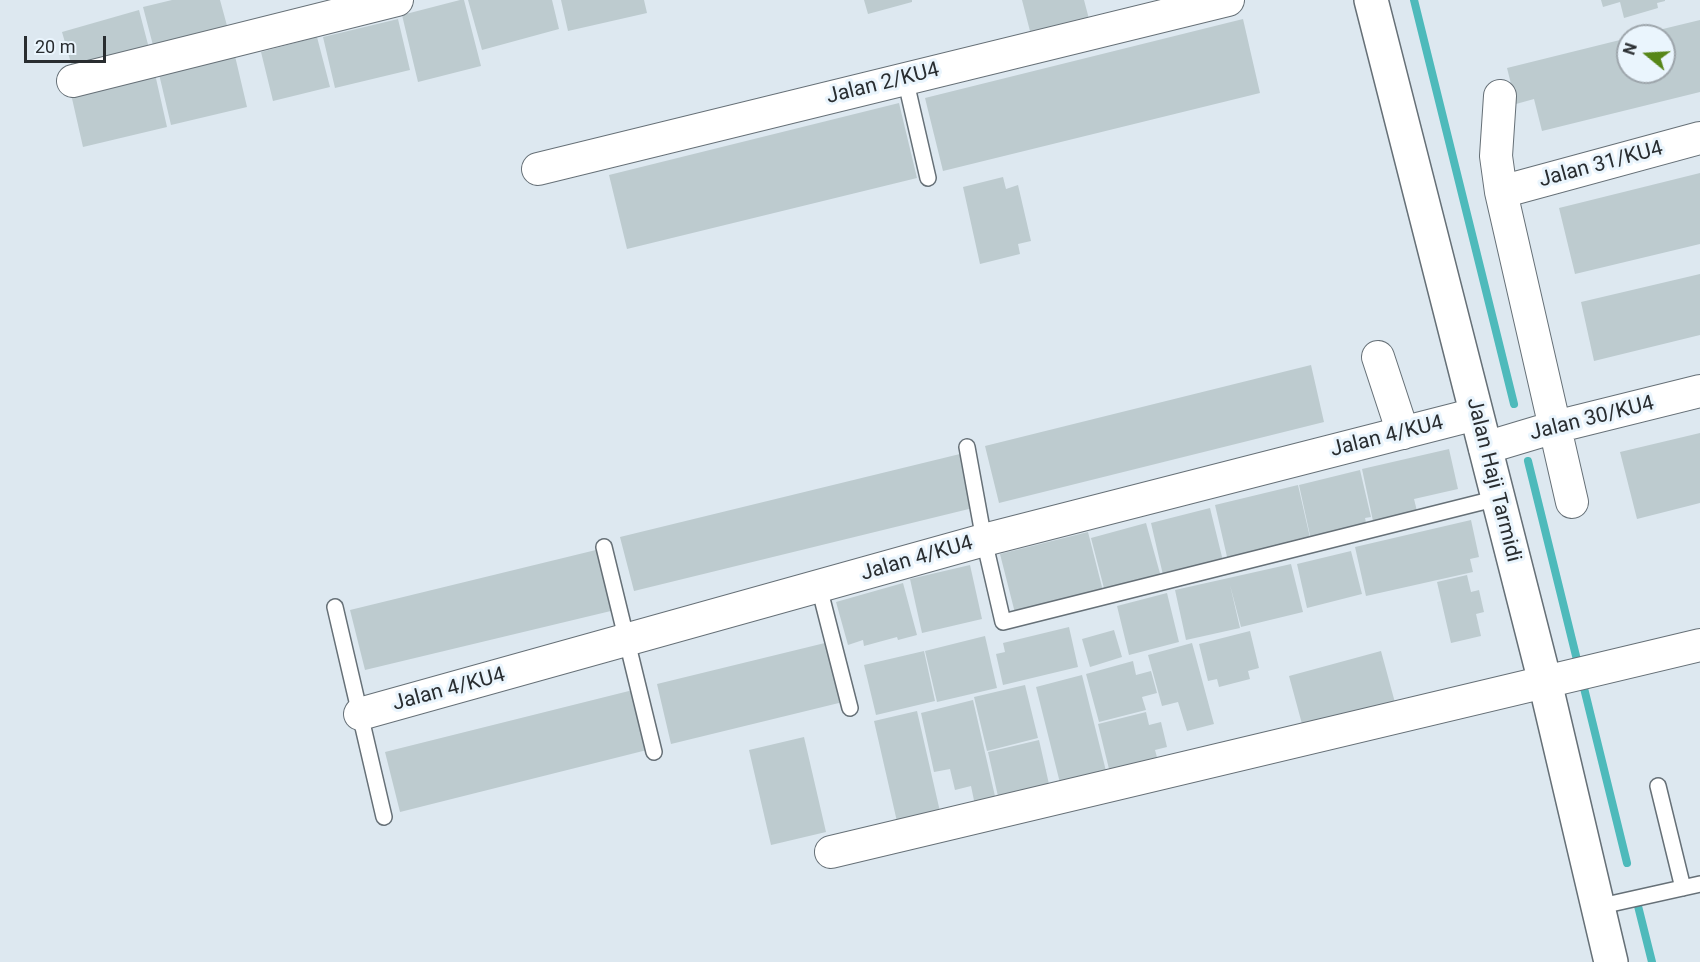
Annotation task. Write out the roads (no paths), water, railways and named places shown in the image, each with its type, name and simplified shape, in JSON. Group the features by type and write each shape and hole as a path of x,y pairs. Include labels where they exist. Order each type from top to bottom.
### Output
{"street":[{"path":"73,81 397,0"},
{"name":"Jalan 2/KU4","path":"538,169 1228,0"},
{"name":"Jalan Haji Tarmidi","path":"1371,0 1498,498 1569,676 1597,907 1611,962"},
{"path":"1500,96 1496,156 1501,192 1572,502"},
{"name":"Jalan 31/KU4","path":"1501,192 1700,138"},
{"path":"1378,357 1403,433"},
{"name":"Jalan 30/KU4","path":"1485,448 1555,427 1700,392"},
{"name":"Jalan 4/KU4","path":"360,714 984,540 1476,414"},
{"path":"831,852 1700,645"}],"lane":[{"path":"905,78 928,178"},
{"path":"968,447 984,540 1003,622 1498,498"},
{"path":"604,547 654,752"},
{"path":"819,587 850,708"},
{"path":"335,607 384,817"},
{"path":"1658,786 1683,888"},
{"path":"1597,907 1700,884"}],"waterway":[{"path":"1414,0 1514,404"},
{"path":"1528,461 1579,668"},
{"path":"1582,680 1627,863"},
{"path":"1638,906 1652,962"}]}
